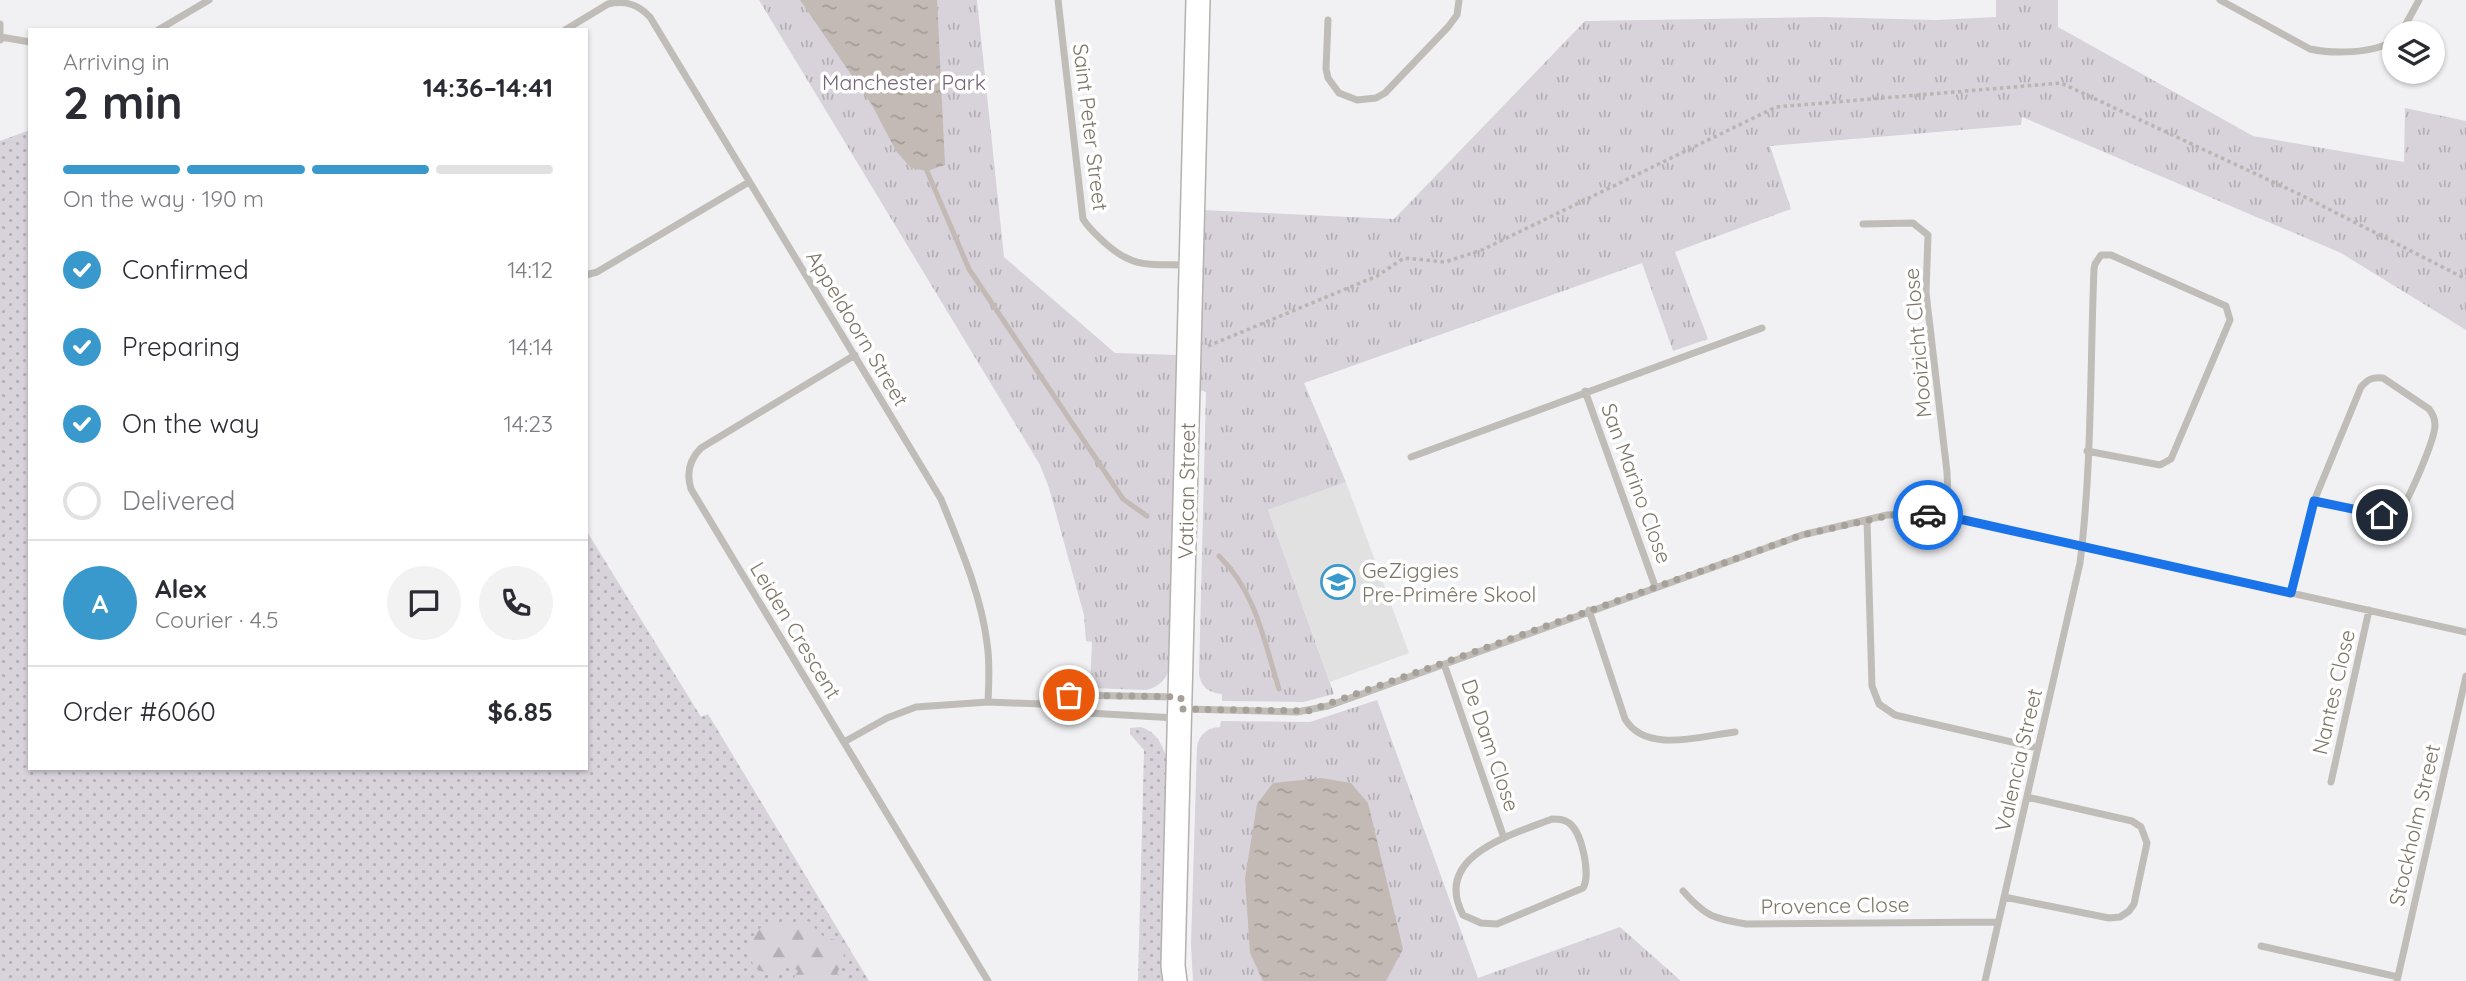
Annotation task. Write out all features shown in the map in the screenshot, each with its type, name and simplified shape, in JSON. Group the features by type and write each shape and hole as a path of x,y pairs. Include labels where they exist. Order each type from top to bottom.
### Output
{"street":[{"path":"161,28 209,0"},
{"name":"Saint Peter Street","path":"1058,0 1083,219 1089,228 1130,262 1191,265"},
{"name":"Vatican Street","path":"1175,981 1173,966 1198,0"},
{"path":"1328,20 1328,78 1339,93 1367,101 1385,93 1448,27 1457,15 1459,0"},
{"path":"2220,0 2310,49 2370,50 2382,45"},
{"path":"2408,21 2419,0"},
{"name":"Appeldoorn Street","path":"568,28 608,4 629,3 650,17 941,499 973,588 987,642 988,702"},
{"path":"0,24 1,39 28,42"},
{"path":"588,274 597,272 749,182"},
{"name":"Mooizicht Close","path":"1863,224 1913,223 1928,235 1926,293 1947,472 1946,517"},
{"name":"Valencia Street","path":"1985,981 2082,546 2094,269 2097,259 2112,254 2226,306 2230,320 2171,459 2160,465 2087,451"},
{"name":"San Marino Close","path":"1411,457 1762,328"},
{"name":"Leiden Crescent","path":"855,355 701,448 692,458 688,473 691,489 988,981"},
{"path":"2291,593 2314,501 2357,394 2368,380 2375,377 2391,382 2434,415 2434,432 2410,494 2398,513 2382,515 2314,501"},
{"name":"San Marino Close","path":"1585,391 1655,586"},
{"path":"844,742 887,718 916,707 988,702 1040,704 1070,712 1181,708 1308,711 1802,535 1907,514 1946,517 2466,632"},
{"path":"1867,520 1872,686 1879,704 1895,715 2038,748"},
{"path":"1589,610 1625,719 1637,733 1647,737 1670,739 1735,732"},
{"name":"Nantes Close","path":"2330,782 2369,610"},
{"name":"De Dam Close","path":"1444,664 1504,838"},
{"name":"Stockholm Street","path":"2397,979 2466,676"},
{"path":"1040,704 1069,695 1181,708"},
{"path":"2004,897 2099,917 2120,917 2134,904 2147,843 2141,827 2132,821 2027,797"},
{"name":"De Dam Close","path":"1552,819 1567,821 1572,825 1579,841 1586,866 1588,875 1583,888 1497,923 1471,920 1463,915 1454,894 1460,869 1472,856 1504,838 1552,819"},
{"name":"Provence Close","path":"1683,891 1696,907 1710,917 1746,924 1998,922"},
{"path":"2261,946 2397,979"}],"path":[{"path":"1203,348 1377,276 1404,258 1445,262 1482,250 1776,107 2061,83 2301,195 2466,279"}],"shaded area":[{"name":"GeZiggies Pre-Primêre Skool","path":"1346,482 1409,653 1330,682 1268,510"}],"green space":[{"name":"Manchester Park","path":"759,0 977,0 1004,257 1115,353 1177,355 1170,667 1164,679 1155,687 1146,690 1090,688 1092,642 1086,641 1084,615 1049,488 1040,465"},
{"path":"1996,0 2058,0 2058,27 2253,136 2404,162 2405,108 2466,121 2466,330 2341,253 2022,117 2021,125 1770,146 1791,209 1675,252 1708,339 1673,351 1642,263 1304,383 1346,482 1268,510 1334,694 1303,702 1222,701 1222,694 1210,691 1204,686 1199,674 1206,392 1199,390 1203,210 1394,219 1585,21 1820,17 1936,20 1996,17"},
{"path":"28,131 28,770 588,770 588,533 701,717 708,714 869,981 0,981 0,141"},
{"path":"1377,700 1478,978 1620,927 1681,981 1193,981 1191,945 1197,746 1200,738 1208,730 1220,727 1221,721 1310,722"},
{"path":"1141,727 1155,736 1168,761 1163,981 1138,981 1144,750 1130,734 1130,728"},
{"path":"808,921 824,937 835,940 844,951 843,962 837,973 844,981 792,981 798,971 790,965 769,974 754,968 747,944 762,926 793,925"}],"water":[{"path":"800,0 937,0 945,165 927,171 911,168 896,151 872,105"},
{"path":"1321,778 1351,783 1368,803 1403,949 1386,981 1263,981 1250,953 1245,878 1257,804 1273,783"}],"waterway":[{"path":"927,171 969,269 1123,499 1147,516"},
{"path":"1219,556 1232,570 1250,601 1279,689"}],"way so far":[{"path":"1069,695 1181,697 1181,709 1308,711 1802,535 1887,516 1928,515"}],"place":[{"name":"GeZiggies Pre-Primêre Skool","path":"1338,582"}],"route":[{"path":"1928,515 1964,520 2291,593 2306,523 2314,501 2382,515"}]}
